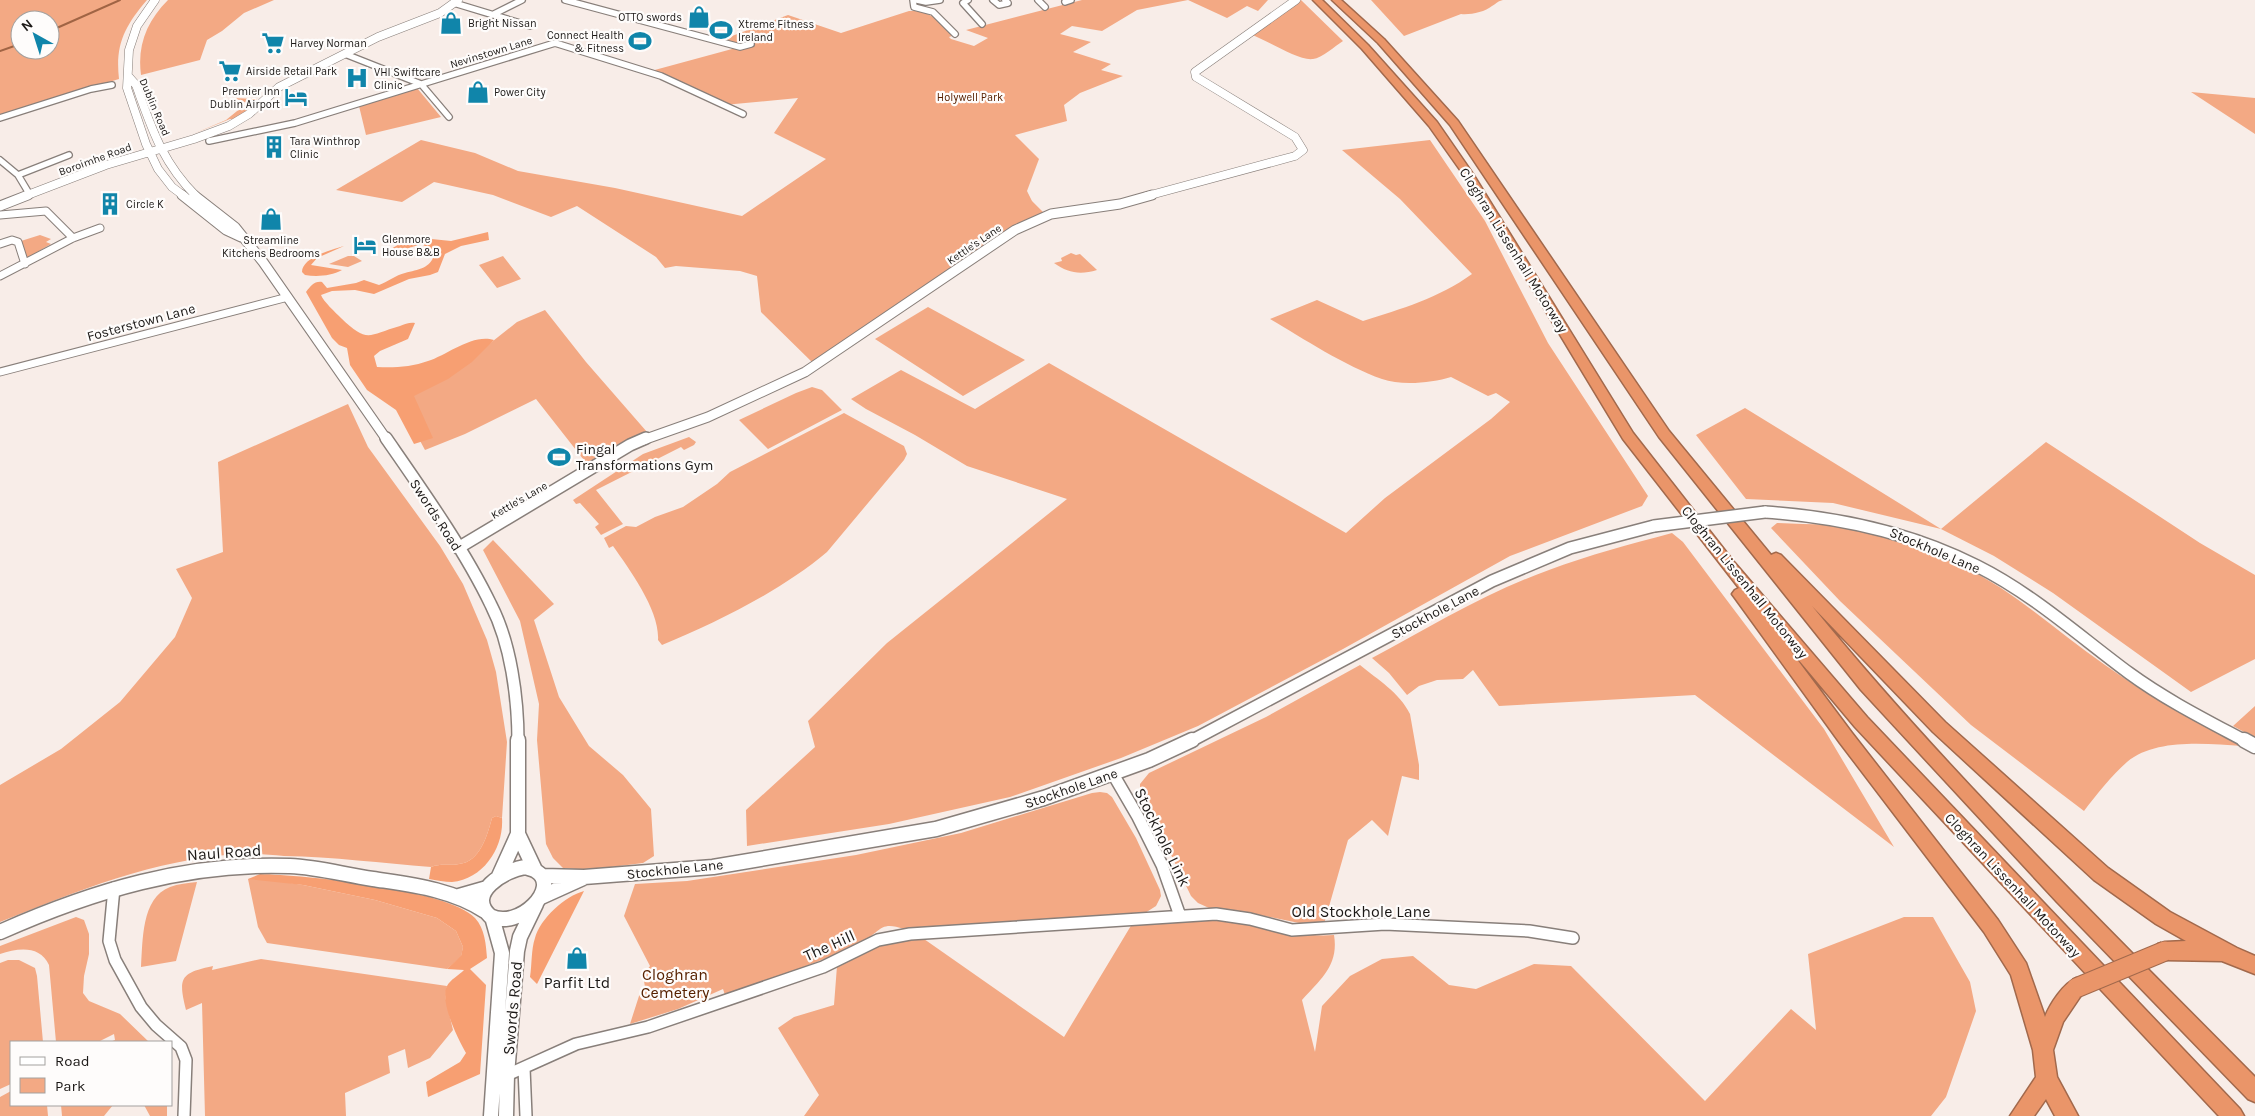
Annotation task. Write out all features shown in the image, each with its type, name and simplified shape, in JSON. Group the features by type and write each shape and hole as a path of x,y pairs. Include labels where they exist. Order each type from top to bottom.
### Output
{"highway":[{"name":"Cloghran Lissenhall Motorway","path":"1318,0 1365,47 1434,124 1468,174 1628,436 1729,566 1861,722 2233,1116"},
{"name":"Cloghran Lissenhall Motorway","path":"1336,0 1381,41 1454,123 1664,434 1867,685 2064,896 2255,1092"},
{"path":"1340,0 1381,41"},
{"path":"1628,436 1846,738 1991,926 2019,970 2034,1011 2048,1080 2067,1116"},
{"path":"1689,467 1824,610 1939,727 2060,838 2101,874 2163,918 2230,955 2255,965"},
{"path":"2043,1050 2055,1016 2076,988 2165,951 2200,950 2230,955"},
{"path":"2021,1116 2048,1080"}],"street":[{"name":"Dublin Road","path":"148,150 127,88 129,50 133,34 142,16 155,0"},
{"path":"492,15 522,0"},
{"path":"565,0 740,48 751,44"},
{"path":"939,0 929,6 921,10 916,8 915,2 929,6 955,34"},
{"path":"968,0 963,3 982,24"},
{"path":"993,0 999,5 1008,3 1005,0"},
{"path":"1038,0 1045,7"},
{"path":"1065,2 1071,0"},
{"name":"Kettle's Lane","path":"458,548 630,445 669,429 708,417 805,372 1015,230 1040,218 1051,214 1120,204 1295,156 1303,150 1295,137 1196,77 1195,72 1296,0"},
{"path":"160,147 210,137 246,116 274,90 383,35 422,21 456,2 530,26"},
{"name":"Nevinstown Lane","path":"210,137 295,123 558,43 637,70 661,76 743,114"},
{"path":"345,54 421,84 449,117"},
{"name":"Dublin Road","path":"129,77 136,85 160,147"},
{"path":"0,118 90,89 112,85"},
{"path":"154,131 165,139 210,137"},
{"path":"160,147 193,137"},
{"name":"Swords Road","path":"160,147 179,179 196,196 235,227 288,297 398,456 458,548 492,606 511,663 518,720 518,834 499,876"},
{"name":"Boroimhe Road","path":"0,206 106,165 160,147"},
{"name":"Swords Road","path":"148,150 158,169 172,187 226,230 242,238"},
{"path":"18,175 35,172 69,155"},
{"path":"0,160 18,175 30,195"},
{"path":"0,215 46,211 73,238"},
{"path":"0,276 73,238 100,228"},
{"path":"0,244 12,240 18,242 25,264"},
{"name":"Fosterstown Lane","path":"0,372 288,297"},
{"name":"Stockhole Lane","path":"538,873 584,877 713,866 917,832 1044,798 1149,760 1204,735 1500,577 1570,548 1654,526 1765,512 1826,516 1859,522 1899,532 1974,564 2006,582 2037,603 2155,691 2200,718 2255,746"},
{"name":"Stockhole Link","path":"1113,774 1162,865 1180,916"},
{"name":"Swords Road","path":"518,834 538,873"},
{"name":"Naul Road","path":"0,932 59,907 114,888 193,871 259,866 292,866 459,896 488,914"},
{"path":"525,867 538,873 544,888 539,901 523,915 512,920 498,920 488,914 484,896 487,888 499,876 517,868 525,867"},
{"name":"Stockhole Lane","path":"539,901 584,877"},
{"path":"114,888 109,941 115,960 141,1008 156,1025 181,1047 186,1060 184,1116"},
{"name":"Naul Road","path":"459,896 487,888"},
{"name":"Swords Road","path":"506,1116 507,1076 517,951 520,937 539,901"},
{"name":"Swords Road","path":"488,914 502,953 491,1116"},
{"name":"Old Stockhole Lane","path":"1180,916 1216,914 1292,930 1385,924 1529,931 1573,938"},
{"name":"The Hill","path":"507,1076 576,1044 648,1027 823,967 878,940 910,934 1180,916"},
{"name":"Swords Road","path":"524,1068 526,1116"}],"green space":[{"path":"0,0 147,0 127,27 123,36 120,45 119,79 0,115"},
{"path":"168,0 274,0 244,13 222,31 207,40 200,60 141,75 140,64 145,34 154,16"},
{"name":"Holywell Park","path":"1082,0 1188,0 1137,10 1102,31 1072,26 1060,34 1091,42 1073,52 1111,64 1101,70 1123,76 1080,93 1064,105 1067,121 1015,135 1039,159 1027,191 1032,201 1045,214 815,365 761,312 757,276 740,271 676,266 665,268 656,257 577,206 551,217 493,195 434,182 402,202 336,190 421,140 475,153 518,171 615,188 742,216 826,159 774,133 798,98 724,105 651,71 732,49 743,49 754,44 749,42 742,45 724,39 788,15 841,33 909,11 922,12 934,17 943,25 952,36 949,37 951,39 974,46 988,38 966,30"},
{"path":"1188,0 1268,0 1258,11 1247,6 1227,18"},
{"path":"1301,0 1343,41 1320,56 1307,59 1291,54 1250,34"},
{"path":"1371,0 1503,0 1481,11 1461,14 1404,36"},
{"path":"417,88 441,117 366,135 359,106"},
{"path":"2191,92 2255,98 2255,134"},
{"path":"233,98 256,99 259,102 235,120 230,119 193,134 226,120 247,103"},
{"path":"1430,140 1485,221 1548,343 1648,496 1642,506 1510,556 1343,649 1198,726 1121,758 1010,797 889,824 747,846 746,810 815,747 808,721 887,643 1067,499 967,466 851,399 901,370 975,409 1049,363 1346,533 1385,498 1491,419 1510,402 1496,393 1488,396 1451,377 1416,383 1382,379 1339,360 1270,319 1317,300 1363,321 1433,296 1472,274 1400,199 1342,150"},
{"path":"40,235 51,239 46,242 51,244 27,258 21,241"},
{"path":"1071,253 1080,254 1097,270 1074,272 1054,263 1062,261 1061,258"},
{"path":"348,256 354,256 362,261 348,267 329,264"},
{"path":"503,256 521,279 497,288 479,265"},
{"path":"928,307 1025,360 963,396 875,339"},
{"path":"545,310 586,362 647,432 587,464 536,399 465,434 425,450 397,398 469,360 517,322"},
{"path":"812,387 822,390 842,410 768,449 739,420 796,393"},
{"path":"348,404 368,447 440,546 463,584 487,640 496,672 507,742 502,818 496,816 492,818 482,847 472,858 459,864 431,867 250,854 208,857 177,862 117,878 0,922 0,785 61,749 120,702 175,637 192,598 176,569 223,552 218,462"},
{"path":"1745,408 1941,529 1833,503 1746,499 1696,435"},
{"path":"844,413 904,446 907,454 904,460 827,552 809,566 790,580 748,604 662,645 658,640 654,616 643,591 613,546 609,548 604,538 626,526 636,527 655,517 683,507 717,484 730,472"},
{"path":"689,437 696,442 694,445 684,450 681,447 596,490 623,524 601,535 595,527 599,524 580,503 576,504 573,500 643,454"},
{"path":"2046,442 2200,543 2255,575 2255,659 2191,692 2053,593 1994,556 1941,529"},
{"path":"1777,523 1827,525 1873,533 1939,555 1960,565 2001,588 2121,676 2155,698 2242,746 2182,744 2152,749 2139,754 2115,773 2084,811 1971,725 1840,601 1771,528"},
{"path":"1672,533 1683,542 1824,729 1894,847 1695,695 1499,706 1473,670 1463,679 1437,680 1419,686 1407,695 1389,673 1372,658 1459,611 1526,579 1595,555"},
{"path":"493,540 554,604 534,620 559,697 589,746 623,775 651,809 654,856 643,863 588,870 563,868 553,858 546,844 537,740 539,704 520,621 483,550"},
{"path":"1360,665 1388,687 1400,699 1410,714 1419,765 1419,780 1402,776 1388,836 1372,820 1348,840 1324,924 1304,924 1240,911 1209,908 1198,903 1191,896 1140,791 1140,784 1149,773 1266,717"},
{"path":"2255,706 2255,738 2233,726"},
{"name":"Cloghran Cemetery","path":"1100,792 1107,793 1112,797 1136,838 1160,890 1161,896 1156,906 1145,913 904,929 889,926 880,929 863,941 795,971 725,995 723,989 678,1009 630,1024 639,996 645,987 643,975 650,966 624,916 635,884 687,881 856,855 961,833"},
{"path":"258,878 375,900 437,918 456,931 463,947 461,957 447,969 267,943 258,927 248,879"},
{"path":"197,882 176,961 141,967 145,921 154,900 170,887"},
{"path":"76,917 84,920 89,934 89,954 84,976 83,993 89,1001 120,1014 148,1041 112,1041 115,1040 114,1034 100,1041 56,1041 49,965 40,954 34,951 14,950 0,954 0,946"},
{"path":"1904,917 1933,917 1970,982 1976,1011 1946,1097 1931,1116 804,1116 819,1095 778,1028 794,1017 834,1005 837,966 867,948 896,939 924,939 1064,1037 1132,924 1205,919 1304,934 1334,935 1335,946 1331,963 1322,978 1302,1000 1315,1052 1322,1006 1350,976 1382,959 1413,956 1449,985 1476,989 1534,964 1571,966 1705,1101 1791,1009 1816,1030 1808,954"},
{"path":"261,959 447,986 445,996 453,1030 430,1058 408,1068 405,1049 388,1056 390,1073 345,1093 346,1116 205,1116 202,1003 186,1010 182,984 184,979 194,971 213,966 212,970"},
{"path":"8,960 19,960 35,968 43,1041 10,1041 10,1084 0,1089 0,963"},
{"path":"10,1092 10,1106 47,1106 48,1116 0,1116 0,1097"},
{"path":"61,1106 112,1106 104,1116 62,1116"},
{"path":"145,1106 167,1106 167,1116 150,1116"}],"shaded area":[{"path":"488,232 489,240 461,246 445,254 438,272 409,279 374,294 355,290 332,291 321,295 341,318 363,334 374,334 408,323 415,323 408,339 380,351 374,356 377,367 416,365 478,339 494,340 472,362 448,379 414,396 433,438 414,444 396,410 367,390 350,365 347,348 339,345 332,338 306,292 317,282 322,282 327,288 364,280 379,285 428,265 435,251 421,244 394,253 389,250 412,237 451,241"},
{"path":"344,246 317,258 311,265 342,270 333,274 319,276 305,275 302,272 303,267 312,258"},
{"path":"496,816 502,818 500,840 490,860 482,868 474,875 463,880 452,882 429,879 431,867 459,864 472,859 482,847 492,818"},
{"path":"260,874 308,877 406,892 436,899 460,908 475,918 483,932 487,958 470,969 486,985 480,1074 428,1097 426,1082 460,1062 466,1053 450,1020 445,1001 447,986 464,970 447,969 461,956 463,947 456,931 437,918 375,900 303,885 248,879"},
{"path":"584,891 537,984 530,977 535,938 542,923 561,903"}],"waterway":[{"path":"60,27 120,0"},
{"path":"0,51 10,48"}],"place":[{"name":"OTTO swords","path":"699,17"},
{"name":"Bright Nissan","path":"451,23"},
{"name":"Xtreme Fitness Ireland","path":"721,30"},
{"name":"Connect Health & Fitness","path":"640,41"},
{"name":"Harvey Norman","path":"273,43"},
{"name":"Airside Retail Park","path":"230,71"},
{"name":"VHI Swiftcare Clinic","path":"357,78"},
{"name":"Power City","path":"478,92"},
{"name":"Premier Inn Dublin Airport","path":"296,97"},
{"name":"Tara Winthrop Clinic","path":"274,147"},
{"name":"Circle K","path":"110,204"},
{"name":"Streamline Kitchens Bedrooms","path":"271,219"},
{"name":"Glenmore House B&B","path":"365,245"},
{"name":"Fingal Transformations Gym","path":"559,457"},
{"name":"Parfit Ltd","path":"577,958"}]}
